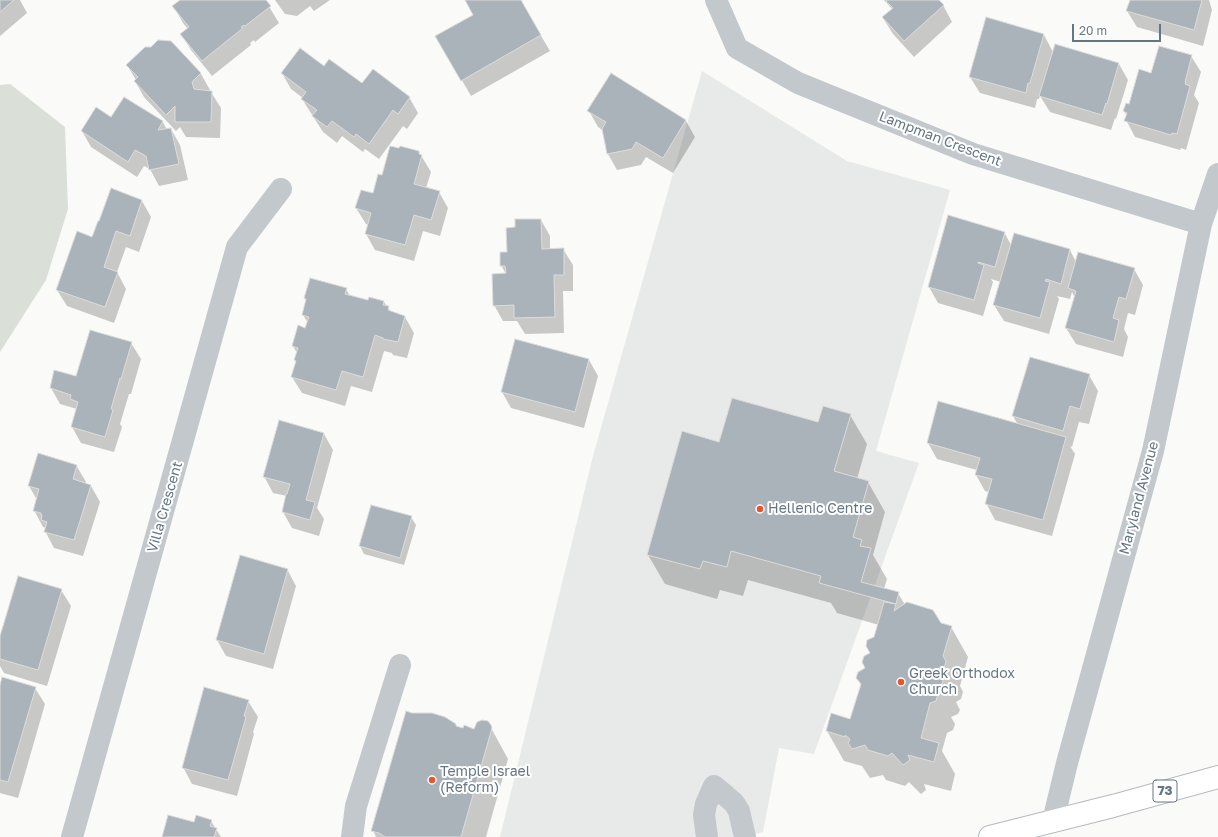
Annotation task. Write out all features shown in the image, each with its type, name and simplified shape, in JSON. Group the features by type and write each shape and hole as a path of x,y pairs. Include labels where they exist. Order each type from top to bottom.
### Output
{"main road":[{"name":"73","path":"990,837 1113,806 1218,777"}],"street":[{"name":"Lampman Crescent","path":"716,0 737,48 798,83 973,154 1201,224"},
{"name":"Maryland Avenue","path":"1053,821 1067,763 1153,451 1201,224 1218,174"},
{"name":"Villa Crescent","path":"72,837 238,247 281,188"},
{"path":"352,837 356,806 400,665"},
{"path":"707,837 704,815 706,804 714,786 734,803 739,811 745,837"}],"shaded area":[{"path":"702,71 847,161 950,190 876,451 919,463 814,754 779,748 763,832 745,837 500,837 593,456"},
{"path":"10,84 65,127 68,209 46,280 0,352 0,85"}],"building":[{"path":"0,0 14,0 0,12"},
{"path":"180,0 266,0 271,6 245,26 244,25 241,27 243,28 202,61 180,34 189,27 172,6"},
{"path":"465,0 521,0 541,35 461,81 435,36 473,15"},
{"path":"939,0 944,5 904,41 882,17 893,8 886,1"},
{"path":"1130,0 1202,0 1194,30 1126,11"},
{"path":"986,17 1044,34 1026,93 969,77"},
{"path":"158,40 171,41 201,73 192,82 194,89 212,91 211,122 175,122 175,106 166,115 134,81 138,77 126,65 145,47 151,47"},
{"path":"1055,44 1119,63 1107,104 1106,103 1102,115 1039,96"},
{"path":"1159,46 1192,55 1185,82 1185,84 1190,86 1177,134 1172,133 1171,135 1124,121 1127,113 1123,111 1126,103 1129,104 1139,69 1151,73"},
{"path":"300,48 324,66 329,59 362,83 373,69 410,97 398,114 393,110 369,144 356,134 354,137 332,121 327,127 312,116 317,110 301,99 306,92 281,73"},
{"path":"611,73 686,120 663,158 636,142 632,149 607,154 602,129 606,122 587,111"},
{"path":"124,97 163,121 158,130 171,128 179,164 149,170 146,156 135,150 128,162 81,131 96,107 111,117"},
{"path":"390,146 399,148 400,146 419,151 419,154 422,155 414,184 440,191 431,220 414,215 405,245 365,234 371,213 355,208 361,190 373,193 378,174 382,175"},
{"path":"111,188 142,200 130,236 116,231 104,267 118,272 105,307 56,290 77,231 92,237"},
{"path":"948,215 1005,232 995,267 978,262 984,265 974,300 928,287"},
{"path":"515,219 541,219 542,249 564,248 564,275 554,275 555,317 514,318 514,305 493,306 492,274 506,273 505,266 500,266 500,252 507,252 506,228 515,227"},
{"path":"1014,233 1070,249 1061,284 1046,279 1045,281 1050,282 1040,318 993,305"},
{"path":"1078,252 1135,268 1126,299 1119,297 1113,318 1119,320 1114,342 1065,328 1076,291 1068,288"},
{"path":"310,278 347,288 345,294 368,300 369,297 384,301 383,305 389,306 388,310 405,316 398,342 383,339 375,335 363,377 342,371 336,390 291,377 298,348 292,346 298,325 305,328 309,317 302,315 306,299 304,298"},
{"path":"90,330 132,342 111,409 113,410 105,437 71,427 78,402 70,399 71,395 50,388 54,370 76,376"},
{"path":"515,339 589,359 575,412 501,392"},
{"path":"1030,357 1090,374 1080,409 1070,406 1063,431 1012,416"},
{"name":"Hellenic Centre","path":"732,398 818,422 823,406 851,414 834,471 869,481 853,537 862,540 860,546 871,548 861,582 899,592 896,604 819,583 821,576 731,551 727,567 703,561 700,569 647,555 682,431 719,442"},
{"path":"938,401 1066,437 1043,520 985,504 992,479 975,475 980,458 927,443"},
{"path":"279,420 324,433 306,500 315,502 310,520 282,512 290,484 263,477"},
{"path":"38,453 77,465 73,479 91,485 74,540 44,532 47,522 41,520 41,513 33,511 39,489 28,486"},
{"path":"371,505 412,516 400,558 359,546"},
{"path":"240,555 288,569 264,654 216,640"},
{"path":"18,576 62,589 38,670 0,659 0,636"},
{"name":"Greek Orthodox Church","path":"884,602 896,604 894,611 907,602 933,610 941,623 952,626 943,656 946,661 944,669 939,672 943,679 942,684 934,687 938,694 936,701 930,703 921,738 939,743 934,762 908,755 910,760 903,765 892,753 888,756 868,750 865,745 852,749 848,743 850,739 845,735 845,737 826,731 831,713 850,719 861,684 856,678 858,672 865,668 862,662 864,656 870,653 866,646 867,640 874,637"},
{"path":"2,677 36,687 8,782 0,780 0,685"},
{"path":"204,687 249,700 244,716 246,717 228,780 182,768"},
{"name":"Temple Israel (Reform)","path":"406,711 412,713 432,713 445,717 456,724 456,726 463,728 464,725 474,729 477,722 482,720 488,721 491,725 492,728 461,837 385,837 379,833 371,831"},
{"path":"168,815 194,822 196,815 212,820 210,826 217,828 214,837 162,837"}],"place":[{"name":"Hellenic Centre","path":"760,509"},
{"name":"Greek Orthodox Church","path":"901,682"},
{"name":"Temple Israel (Reform)","path":"432,780"}]}
